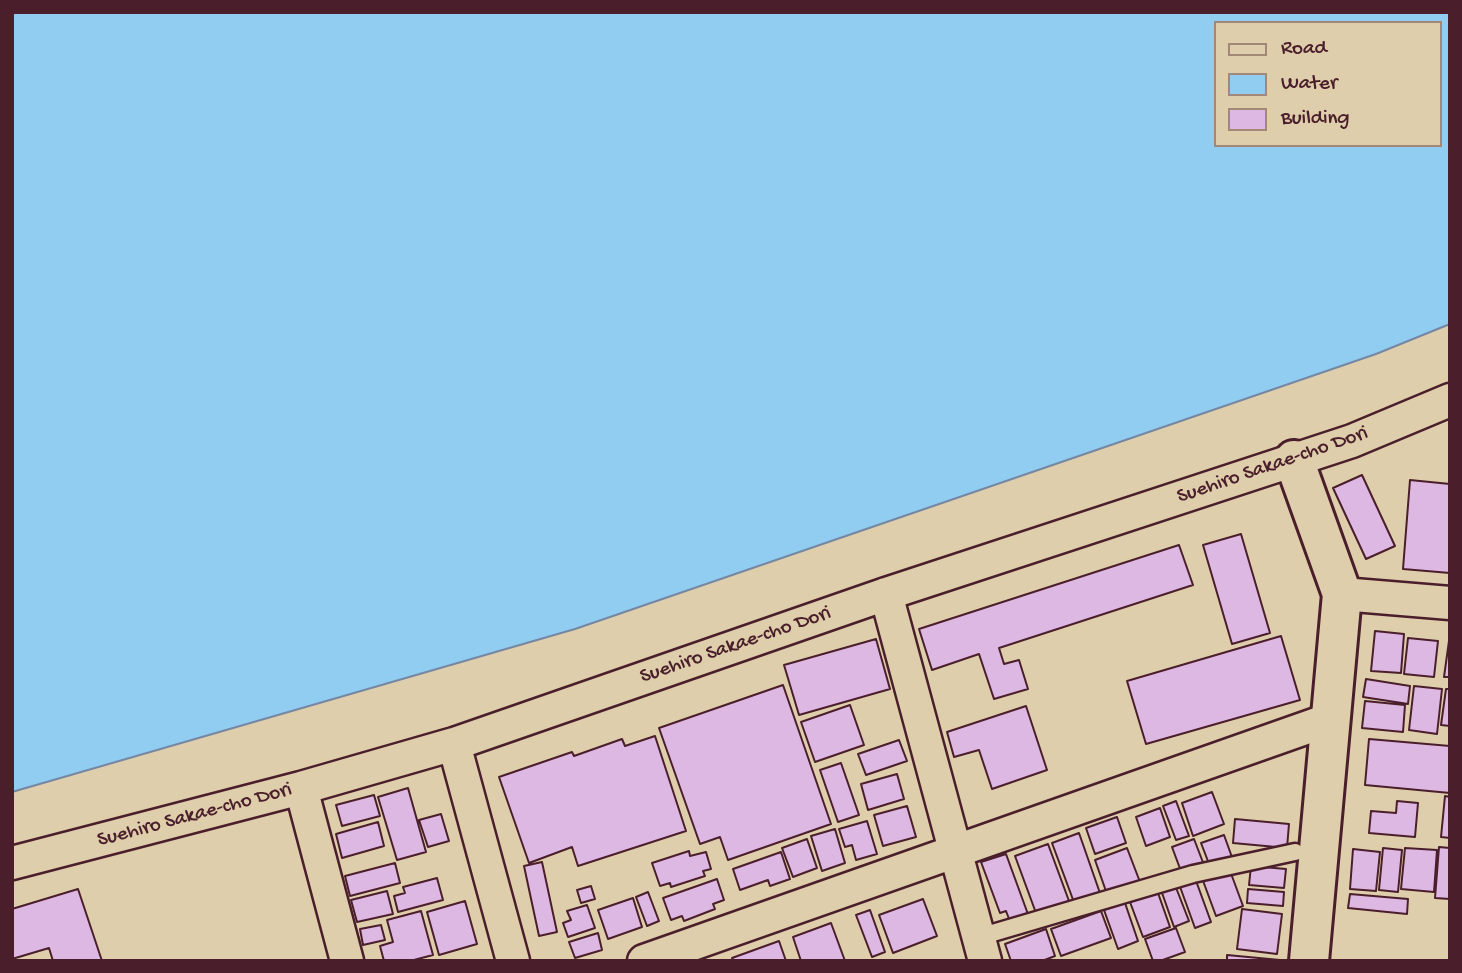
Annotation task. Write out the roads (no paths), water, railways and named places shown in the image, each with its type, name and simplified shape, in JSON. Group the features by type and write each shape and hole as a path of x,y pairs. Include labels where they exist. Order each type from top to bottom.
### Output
{"street":[{"name":"Suehiro Sakae-cho Dori","path":"12,863 302,788 454,744 886,594 1352,440 1450,400"},
{"path":"1294,460 1342,594 1309,961"},
{"path":"886,594 982,949"},
{"path":"1342,594 1450,603"},
{"path":"645,961 1331,719"},
{"path":"454,744 513,961"},
{"path":"302,788 346,961"}],"lane":[{"path":"982,949 1193,874 1294,852"}],"water":[{"path":"12,12 1450,12 1450,324 1376,354 575,629 12,792"}]}
